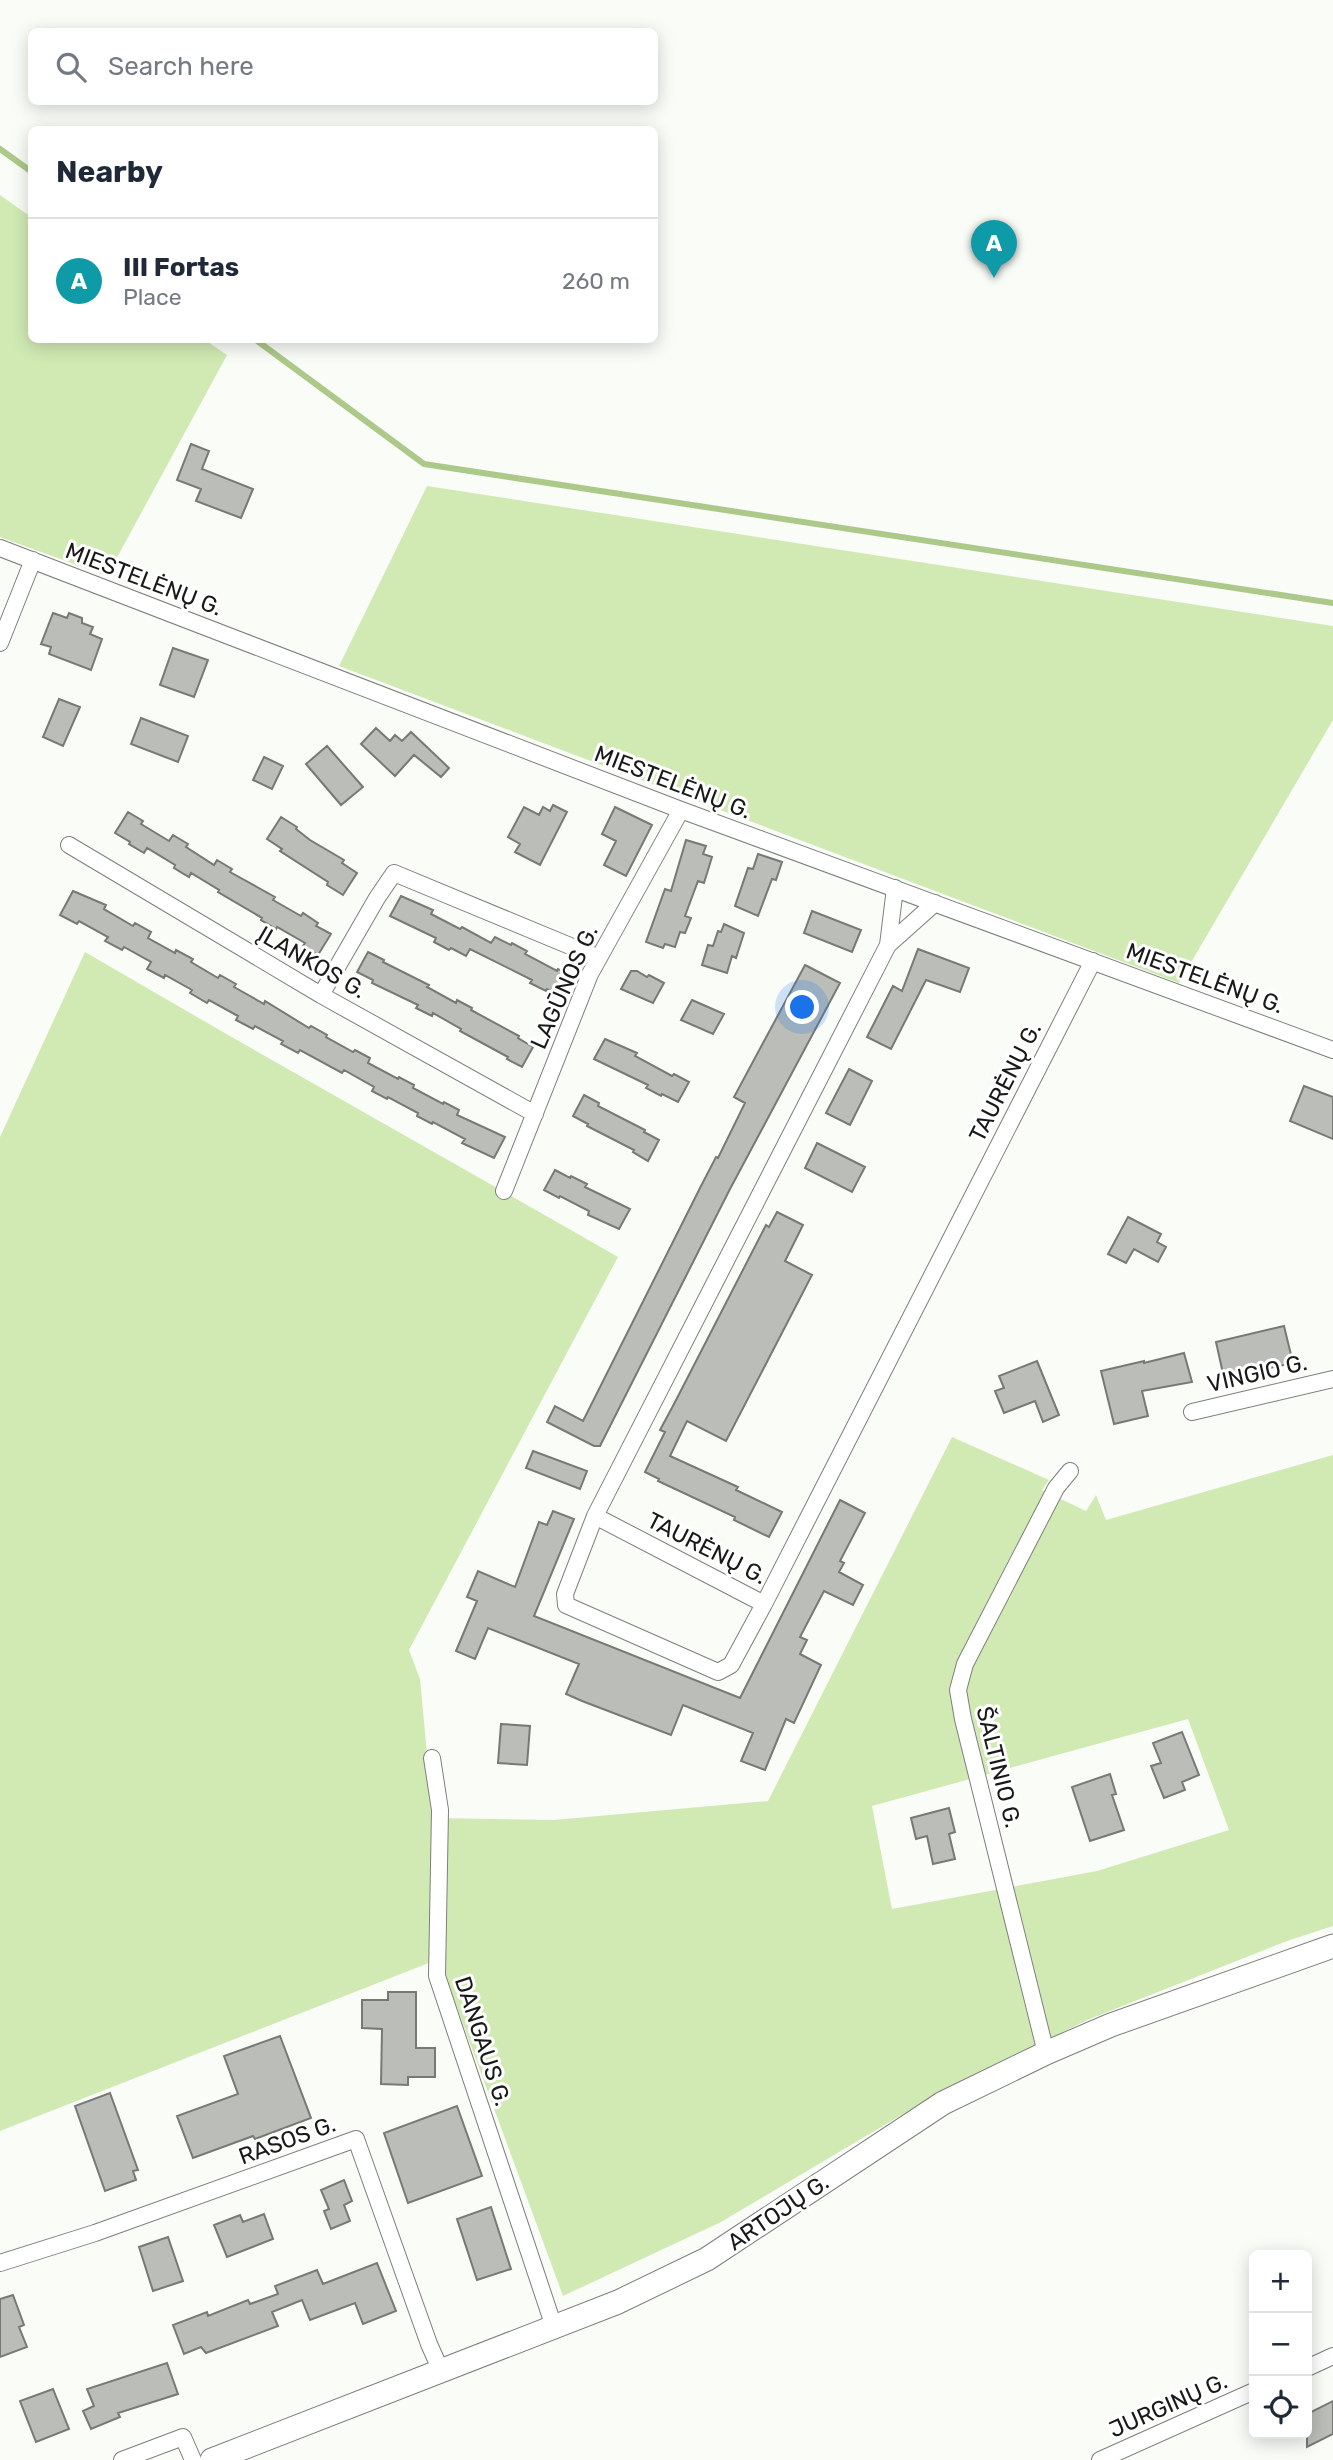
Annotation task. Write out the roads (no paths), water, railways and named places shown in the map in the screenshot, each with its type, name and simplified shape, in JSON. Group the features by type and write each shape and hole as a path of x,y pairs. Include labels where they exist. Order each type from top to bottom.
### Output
{"main road":[{"name":"ARTOJŲ G.","path":"212,2460 618,2302 707,2259 943,2103 1111,2025 1333,1946"}],"street":[{"name":"MIESTELĖNŲ G.","path":"0,548 681,810 1333,1050"},
{"path":"0,643 33,560"},
{"name":"LAGŪNOS G.","path":"504,1191 590,974 681,810"},
{"name":"ĮLANKOS G.","path":"69,845 321,995 535,1114"},
{"path":"321,995 394,873 599,958"},
{"path":"764,1604 732,1665 718,1672 566,1605 565,1594 595,1516 888,945 895,888"},
{"path":"888,945 935,903"},
{"name":"TAURĖNŲ G.","path":"595,1516 764,1604 1093,961"},
{"name":"VINGIO G.","path":"1192,1412 1333,1379"},
{"name":"ŠALTINIO G.","path":"1046,2053 962,1719 958,1690 965,1664 1056,1488 1070,1471"},
{"name":"DANGAUS G.","path":"432,1758 440,1810 437,1976 554,2327"},
{"name":"RASOS G.","path":"0,2263 95,2233 356,2139 441,2371"},
{"path":"1312,2366 1333,2356"},
{"name":"JURGINŲ G.","path":"1100,2460 1249,2393"},
{"path":"122,2460 183,2437 193,2460"}],"waterway":[{"path":"0,149 28,169"},
{"path":"260,343 424,464 1333,603"}],"place":[{"name":"III Fortas","path":"994,278"}]}
